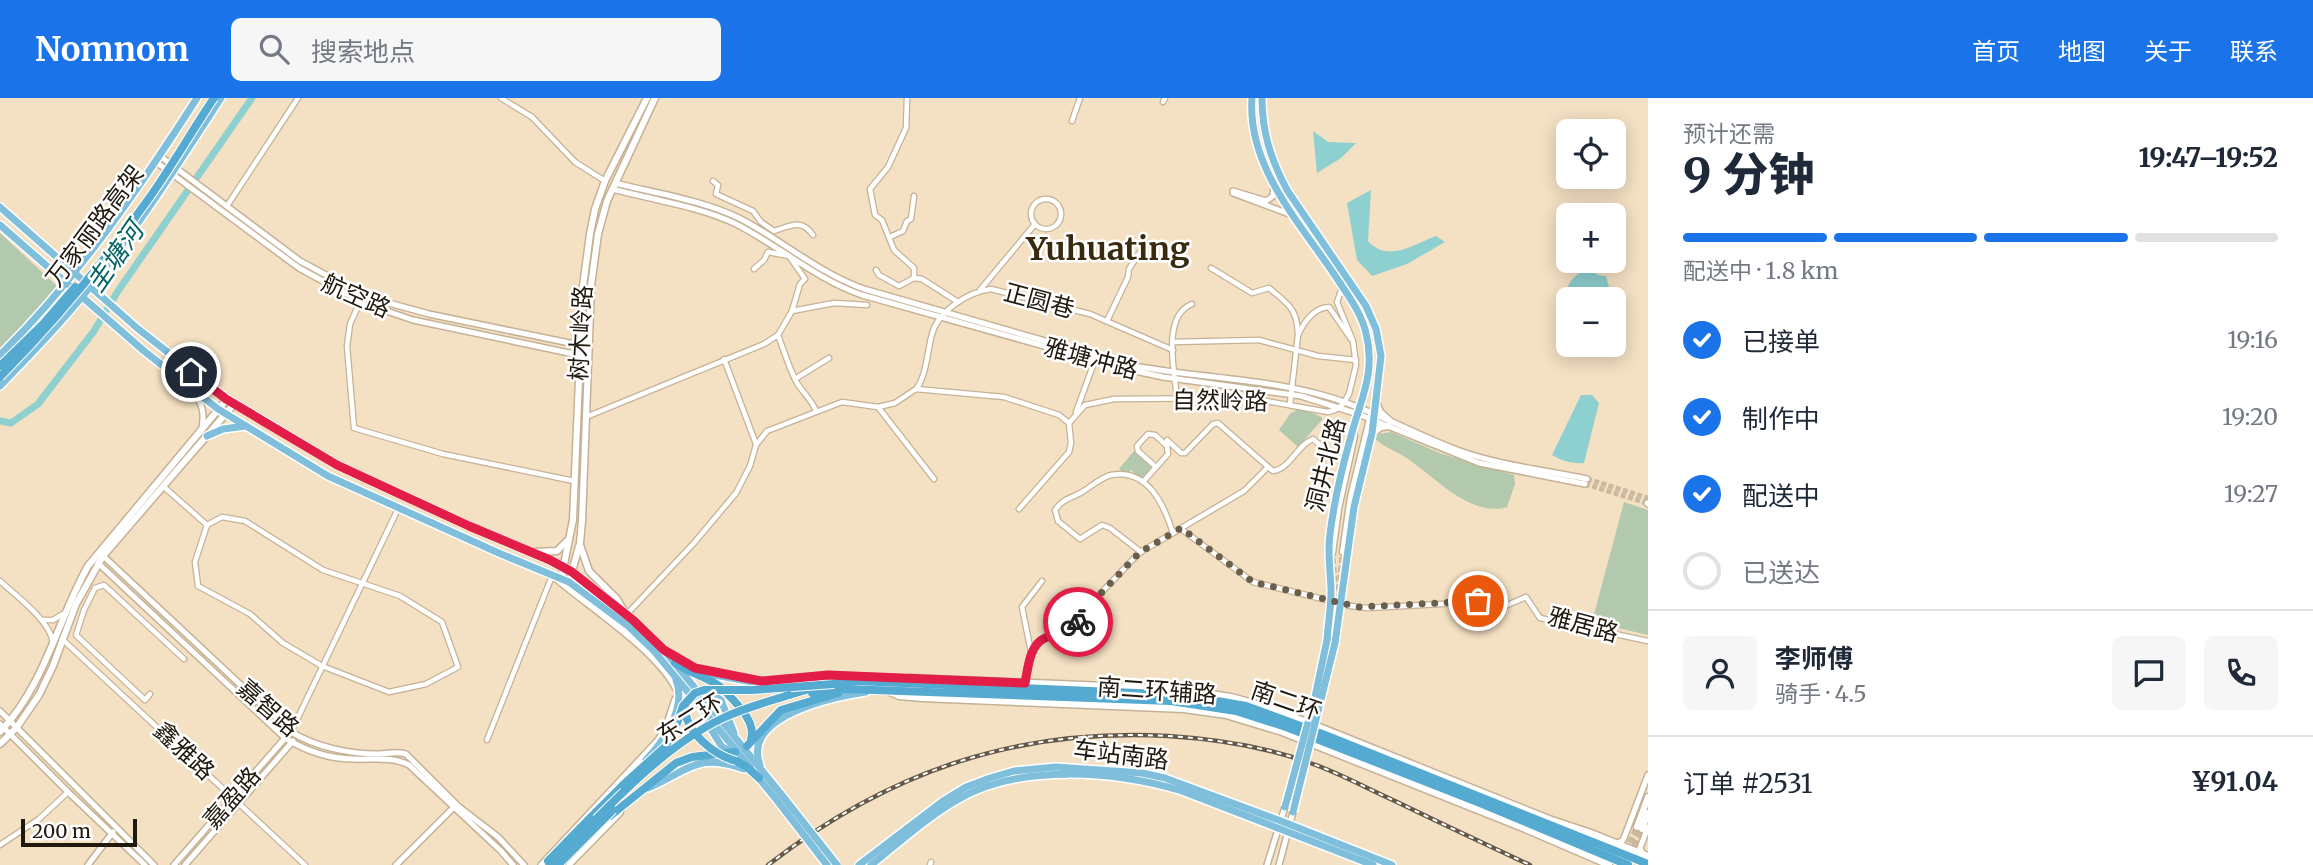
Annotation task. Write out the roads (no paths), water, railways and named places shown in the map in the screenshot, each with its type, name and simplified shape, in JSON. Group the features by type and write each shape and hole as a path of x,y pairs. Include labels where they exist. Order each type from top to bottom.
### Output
{"highway":[{"name":"万家丽路高架","path":"0,366 43,324 82,279 144,197 207,98"},
{"name":"万家丽路高架","path":"0,377 47,329 86,282 148,200 214,98"},
{"path":"671,664 717,684 731,697 752,728 752,738 747,746 775,715 785,708 857,685"},
{"path":"681,696 704,690 752,690 834,684"},
{"name":"东二环","path":"551,865 639,779 706,727 755,706 834,684 888,687"},
{"name":"东二环","path":"558,865 652,773 716,726 746,713 809,694 857,685 877,691 888,687"},
{"name":"南二环","path":"888,687 1182,695 1246,706 1648,864"},
{"name":"南二环","path":"888,687 1171,701 1236,711 1286,727 1480,803 1628,865"},
{"path":"681,696 687,718 716,754 735,756 761,775"},
{"path":"543,865 622,785 665,747 681,696"},
{"path":"604,820 676,763 708,755 735,756"}],"main road":[{"path":"0,355 76,274 137,192 197,98"},
{"path":"0,386 82,298 177,173 221,98"},
{"name":"树木岭路","path":"561,579 570,537 586,259 595,209 605,181 647,98"},
{"name":"树木岭路","path":"569,582 580,543 592,271 601,218 613,186 655,98"},
{"path":"1246,98 1252,114"},
{"name":"洞井北路","path":"1252,98 1257,145 1274,186 1359,315 1367,343 1370,368 1330,532 1328,554 1331,642 1284,807"},
{"name":"洞井北路","path":"1262,98 1266,144 1281,180 1360,295 1372,317 1381,356 1370,439 1354,507 1340,602 1293,811"},
{"path":"0,206 120,314 226,399 337,465 572,572 626,615 664,650 716,740 735,756"},
{"path":"0,225 82,298 218,410 328,476 569,582 671,664 738,742 761,775"},
{"path":"100,553 164,487 226,399"},
{"path":"1370,439 1377,429 1390,424 1380,412 1376,400"},
{"path":"1,728 11,721 31,691 74,590 100,553 204,433 235,404"},
{"path":"1343,552 1351,497 1372,416"},
{"path":"1332,553 1355,424"},
{"path":"204,433 246,426"},
{"path":"531,552 558,551 570,537"},
{"path":"580,543 589,571 617,598 626,615"},
{"path":"0,744 18,727 39,695 95,561"},
{"path":"671,664 681,696"},
{"path":"671,664 704,674 764,684 825,679 857,685"},
{"path":"1295,718 1308,714 1326,667 1318,713 1326,730"},
{"name":"南二环辅路","path":"1609,865 1282,732 1226,715 1184,709 922,698 898,696 888,687 911,678 1179,690 1210,693 1256,703 1646,855"},
{"path":"704,690 720,700 738,742"},
{"path":"761,775 757,751 760,742 770,728 788,713 846,696 877,691"},
{"path":"697,704 837,865"},
{"path":"643,790 697,763 722,762 761,775"},
{"name":"车站南路","path":"859,865 869,862 943,801 990,778 1014,771 1056,767 1183,783 1373,865"},
{"path":"779,797 827,865"},
{"path":"1642,827 1648,797"},
{"path":"1642,827 1648,813"},
{"name":"车站南路","path":"1285,826 1392,865"}],"street":[{"path":"227,206 298,98"},
{"path":"501,98 532,117 575,162 605,181"},
{"path":"1072,121 1080,98"},
{"path":"905,99 906,128 888,167 870,190 875,215 882,220 894,250 914,268 914,278"},
{"name":"航空路","path":"158,159 300,265 363,301 413,320 589,357"},
{"path":"713,181 718,185 716,194 752,211 774,231 793,223 801,224 813,234"},
{"name":"雅塘冲路","path":"613,186 721,218 750,231 843,288 1175,376"},
{"name":"雅塘冲路","path":"613,186 722,211 739,218 844,282 944,315 1136,372 1291,391 1359,411 1456,450 1586,482"},
{"path":"1274,186 1273,196 1266,201 1233,193 1282,210 1298,220"},
{"name":"航空路","path":"204,193 227,206 300,265"},
{"path":"890,237 903,231 907,221 911,219 914,196"},
{"path":"1042,199 1051,200 1058,205 1061,213 1059,222 1053,228 1045,229 1035,224 1031,219 1031,211 1035,203 1042,199"},
{"path":"979,290 1035,224"},
{"path":"1107,321 1129,270 1146,243"},
{"path":"754,270 768,252 788,256 805,279 800,284 792,311 778,335 795,379 804,394 813,402 816,411"},
{"path":"1210,268 1252,293 1269,288 1293,309 1298,319 1298,335 1290,404"},
{"path":"876,271 899,286 914,278 922,279 958,302"},
{"path":"1342,405 1354,379 1353,341 1337,302 1343,287"},
{"name":"正圆巷","path":"916,388 922,380 933,330 958,302 979,290 991,289 1090,314 1173,350"},
{"name":"航空路","path":"363,301 589,347"},
{"path":"363,301 350,324 347,346 354,428 443,454 573,481"},
{"path":"792,311 834,303 867,305"},
{"path":"1177,400 1172,342 1174,325 1183,307 1192,304"},
{"path":"1298,335 1303,324 1313,314 1322,307 1329,307 1352,341 1354,360"},
{"name":"树木岭路","path":"585,417 764,344 778,335"},
{"path":"1172,342 1259,340 1318,356 1354,360"},
{"path":"795,379 829,358"},
{"path":"724,359 756,445"},
{"path":"1075,415 1095,360"},
{"path":"626,615 694,543 736,492 750,466 756,445 767,431 842,402 878,407 895,403 916,388 1004,397 1059,415 1069,423 1069,452 1019,509"},
{"path":"192,389 204,414 204,433"},
{"name":"自然岭路","path":"1069,423 1085,405 1114,399 1249,398 1328,412 1342,405"},
{"path":"878,407 934,479"},
{"path":"1167,440 1181,453 1185,453 1213,424 1218,423 1273,471 1281,469 1305,442 1313,439 1330,454"},
{"path":"1143,482 1168,454 1167,446 1154,435 1148,435 1137,446 1138,451 1156,467"},
{"path":"1031,653 1043,639 1070,632 1102,592 1141,552 1244,491 1267,468"},
{"path":"1141,552 1102,525 1080,539 1058,521 1055,510 1063,501 1110,475 1123,475 1143,482 1162,502 1173,533"},
{"path":"164,487 207,525"},
{"path":"291,732 399,508"},
{"path":"222,517 245,521 323,570 363,583 400,596 442,622 458,667 426,684 389,692 322,666 283,643 250,614 198,586 195,562 207,525 222,517"},
{"path":"1181,528 1253,582 1340,602"},
{"name":"嘉智路","path":"100,553 291,732 309,742 335,748 379,754 395,751 406,754 459,807 498,836 524,865"},
{"name":"嘉智路","path":"95,561 285,738 312,752 351,760 397,759 409,765 513,865"},
{"path":"486,740 552,576 639,647 667,676 681,696 675,702 658,740 543,865"},
{"path":"0,581 41,620 52,634 53,644"},
{"path":"1025,683 1031,653 1022,607 1042,581"},
{"path":"150,694 145,700 76,635 84,610 96,589 104,586 184,659"},
{"name":"雅居路","path":"1340,602 1367,608 1478,601 1505,606 1526,597 1540,618 1648,641"},
{"path":"41,620 53,620 65,612"},
{"path":"167,643 176,635"},
{"name":"鑫雅路","path":"62,639 305,865"},
{"path":"664,650 695,668 754,681 828,675 911,678"},
{"path":"0,710 155,865"},
{"path":"1,728 145,865"},
{"name":"嘉盈路","path":"174,865 291,732"},
{"name":"嘉盈路","path":"185,865 298,736"},
{"path":"1615,843 1624,838 1648,775"},
{"path":"0,845 39,819 68,792"},
{"path":"396,865 454,807"},
{"name":"洞井北路","path":"1279,865 1285,826 1284,807"},
{"path":"569,865 622,808"},
{"name":"洞井北路","path":"1267,865 1293,811"},
{"path":"1642,827 1640,848 1646,855"},
{"path":"88,865 113,832"}],"water":[{"path":"1313,131 1328,142 1356,143 1341,158 1317,173"},
{"path":"1371,190 1368,241 1376,247 1384,251 1400,250 1436,236 1445,242 1407,264 1372,276 1357,260 1347,203"},
{"path":"1595,273 1606,276 1609,287 1568,287 1577,275"},
{"path":"1581,395 1592,395 1599,403 1584,463 1575,463 1552,455"}],"waterway":[{"name":"圭塘河","path":"0,421 11,423 38,404 94,331 118,291 252,98"}],"tunnel":[{"path":"1587,479 1648,498"},
{"path":"1585,484 1647,503"},
{"path":"1339,590 1343,552"},
{"path":"1325,662 1332,635 1334,607 1332,553"},
{"path":"1626,851 1637,827"},
{"path":"1631,854 1642,829"}],"railway":[{"path":"768,865 813,832 860,804 907,781 1006,749 1058,740 1112,735 1204,739 1260,748 1296,758 1344,777 1530,865"}],"district":[{"name":"Yuhuating","path":"1108,249"}]}
